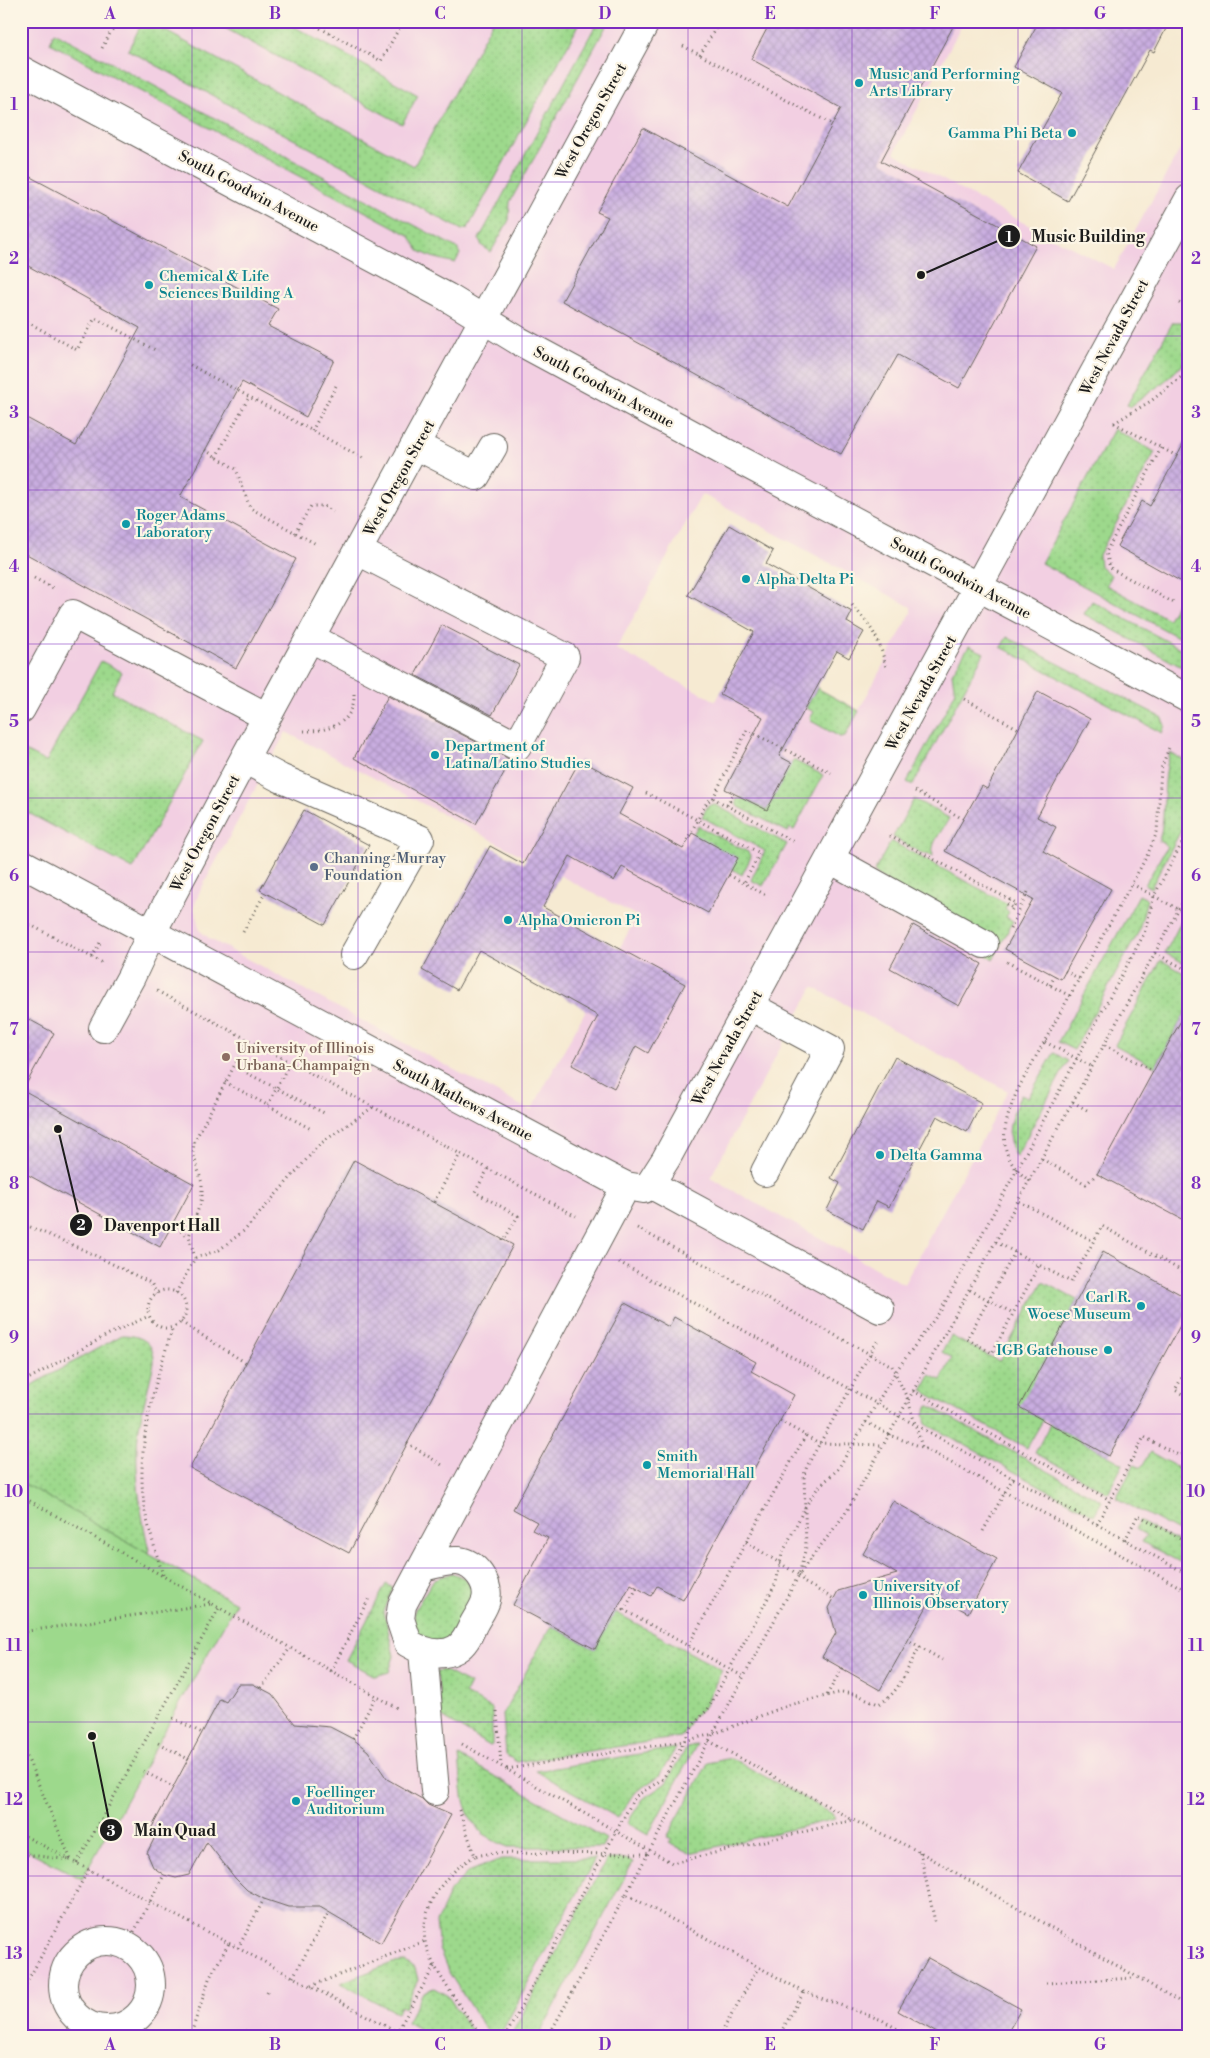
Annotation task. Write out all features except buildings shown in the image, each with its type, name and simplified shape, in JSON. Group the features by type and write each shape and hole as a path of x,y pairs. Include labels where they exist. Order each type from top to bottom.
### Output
{"street":[{"name":"West Oregon Street","path":"103,1028 244,759 417,446 646,21"},
{"name":"South Goodwin Avenue","path":"21,70 447,297 519,341 1189,699"},
{"name":"West Nevada Street","path":"423,1567 610,1214 638,1185 750,1006 1189,199"},
{"path":"417,446 476,476 492,447"},
{"path":"311,638 517,746 565,657 358,550"},
{"path":"21,710 73,614 267,717"},
{"path":"244,759 280,778 420,839 354,955"},
{"path":"830,859 994,952"},
{"name":"South Mathews Avenue","path":"21,863 151,934 638,1185 882,1320"},
{"path":"750,1006 830,1049 765,1172"},
{"path":"449,1561 460,1561 475,1569 486,1583 486,1600 463,1644 455,1650 438,1654 424,1651 408,1643 400,1619 402,1605 423,1567 449,1561"},
{"path":"424,1651 446,1797"},
{"path":"100,1941 114,1941 126,1945 138,1953 146,1964 150,1977 150,1990 146,2003 138,2015 117,2032 86,2023 74,2015 67,2004 63,1991 63,1977 68,1964 76,1953 87,1945 100,1941"}],"path":[{"path":"102,48 117,21"},
{"path":"307,21 382,61 403,21"},
{"path":"700,55 720,21"},
{"path":"683,46 832,124"},
{"path":"1179,303 1189,309"},
{"path":"21,328 26,321 78,350 95,318 155,350"},
{"path":"190,365 362,458"},
{"path":"1177,456 1114,423 1151,402 1189,371"},
{"path":"312,431 337,384"},
{"path":"216,457 249,397"},
{"path":"1161,448 1106,552 1110,568 1174,603"},
{"path":"205,450 236,469 250,508 316,544"},
{"path":"295,533 311,506 324,506 333,512"},
{"path":"852,605 870,624 881,644 886,668"},
{"path":"304,731 320,731 334,728 344,721 351,709 354,696 352,689"},
{"path":"964,699 1019,729"},
{"path":"686,840 707,802 714,798 747,730 830,773"},
{"path":"1030,1180 1016,1171 1006,1152 1005,1124 1018,1088 1132,884 1157,832 1160,769 1170,745"},
{"path":"914,791 964,818"},
{"path":"646,792 760,853 744,883"},
{"path":"727,805 734,793"},
{"path":"714,798 794,842"},
{"path":"505,2037 636,1796 667,1774 684,1741 698,1719 708,1709 776,1583 779,1565 805,1507 818,1489 838,1469 896,1371 941,1310 1144,934 1154,896 1189,830"},
{"path":"890,836 1016,903 1012,910 1018,910"},
{"path":"729,875 766,895"},
{"path":"1132,884 1189,915"},
{"path":"548,2037 798,1575 836,1527 889,1435 1189,891"},
{"path":"243,932 265,893"},
{"path":"21,920 582,1219"},
{"path":"92,958 103,936"},
{"path":"994,952 1070,996"},
{"path":"1155,952 1189,971"},
{"path":"1065,971 1080,979"},
{"path":"1050,985 1055,976"},
{"path":"195,1258 189,1236 202,1198 202,1183 193,1153 194,1142 248,1040"},
{"path":"1045,1042 1093,1067"},
{"path":"1105,1044 1153,1071"},
{"path":"268,1105 290,1062"},
{"path":"247,1073 324,1113"},
{"path":"226,1082 311,1129"},
{"path":"1073,1102 1087,1110"},
{"path":"176,1293 195,1258 219,1250 245,1230 320,1144 373,1107"},
{"path":"434,1202 460,1154"},
{"path":"1042,1158 1086,1184 1097,1174"},
{"path":"488,1169 475,1192 518,1216 504,1240"},
{"path":"1019,1201 1093,1241"},
{"path":"610,1214 892,1366 908,1400 922,1447"},
{"path":"21,1223 84,1250 151,1283 157,1294"},
{"path":"172,1226 189,1236"},
{"path":"996,1242 1071,1282 1102,1226 1189,1275"},
{"path":"1015,1252 967,1339 992,1353 1039,1265"},
{"path":"611,1258 1189,1574"},
{"path":"970,1290 1013,1314"},
{"path":"162,1291 176,1293 186,1307 181,1322 173,1327 162,1328 156,1325 149,1316 149,1303 157,1294 162,1291"},
{"path":"21,1384 107,1335 149,1316"},
{"path":"798,1575 806,1548 804,1475 819,1443 870,1354 882,1320"},
{"path":"181,1322 246,1363"},
{"path":"163,1576 146,1514 143,1456 151,1398 173,1327"},
{"path":"1189,1365 1174,1390 1189,1398"},
{"path":"913,1391 1110,1500"},
{"path":"780,1421 819,1443 854,1443 882,1446"},
{"path":"866,1422 889,1435 922,1447 1189,1592"},
{"path":"688,1646 806,1435"},
{"path":"1096,1524 1144,1437 1189,1461"},
{"path":"1180,1456 1189,1441"},
{"path":"407,1443 449,1469"},
{"path":"983,1531 1013,1478"},
{"path":"21,1496 376,1696 352,1739"},
{"path":"1125,1540 1138,1515 1189,1543"},
{"path":"746,1542 779,1565 798,1575 805,1583 834,1598"},
{"path":"637,1588 624,1610 744,1677"},
{"path":"21,1632 212,1604"},
{"path":"77,1863 219,1608"},
{"path":"908,1640 942,1660"},
{"path":"506,1769 684,1741 713,1734 789,1705 842,1692 858,1695 878,1704 888,1700 920,1647"},
{"path":"261,1688 290,1648"},
{"path":"826,1696 842,1668"},
{"path":"496,1711 501,1766"},
{"path":"173,1718 202,1733"},
{"path":"709,1741 853,1820 920,1852 1135,1978 1189,2007"},
{"path":"459,1742 616,1831 649,1852 672,1862 853,1820"},
{"path":"21,1743 71,1860"},
{"path":"158,1743 188,1758"},
{"path":"143,1771 173,1787"},
{"path":"446,1797 475,1856"},
{"path":"21,1834 407,2037"},
{"path":"482,2037 435,1965 424,1941 426,1920 433,1900 443,1882 460,1864 475,1856 493,1853 604,1854 649,1852"},
{"path":"920,1852 935,1922"},
{"path":"21,1854 71,1860"},
{"path":"21,1993 89,1869"},
{"path":"126,1945 164,1876"},
{"path":"626,1894 804,1992 882,2020 911,2037"},
{"path":"238,1948 264,1899"},
{"path":"292,1977 329,1912"},
{"path":"311,1986 424,1941"},
{"path":"190,2037 209,1979 229,1943"},
{"path":"394,2037 435,1965"},
{"path":"720,2037 758,1968"},
{"path":"1046,1984 1135,1978"},
{"path":"267,1992 269,1988"},
{"path":"778,2037 804,1992"},
{"path":"246,2031 248,2027"},
{"path":"21,2029 36,2037"}],"shaded area":[{"name":"University of Illinois Urbana-Champaign","path":"21,21 964,21 894,153 991,206 1114,269 1189,133 1189,2037 21,2037","holes":["702,494 911,607 911,613 859,710 745,649 716,701 616,649","286,732 637,916 531,1111 210,939 200,931 194,907 199,893","813,987 1008,1091 904,1284 710,1178"]}],"green space":[{"path":"143,21 147,21 414,166 493,21 581,21 468,228 462,230 128,50"},
{"path":"223,21 284,21 418,95 402,124 221,26"},
{"path":"598,21 609,21 510,202 509,220 491,252 482,246 479,239"},
{"path":"54,32 457,248 460,254 455,263 432,257 419,251 409,235 50,43"},
{"path":"1187,317 1189,359 1165,381 1130,407 1127,405 1173,322 1181,322"},
{"path":"1114,429 1155,452 1099,555 1100,566 1111,575 1106,585 1168,619 1187,585 1189,586 1189,643 1041,563"},
{"path":"1092,601 1189,653 1189,671 1084,614"},
{"path":"1007,637 1161,717 1165,725 1162,733 1001,647"},
{"path":"969,646 984,653 913,785 907,782 955,693 952,673"},
{"path":"101,661 122,672 112,692 203,741 133,869 21,809 21,749 46,762"},
{"path":"817,688 859,711 845,736 840,737 811,721 810,718 814,712 806,708"},
{"path":"1170,753 1189,762 1189,815 1151,888 1145,885 1167,846 1159,841 1163,819 1167,764"},
{"path":"793,760 823,775 794,830 790,828 788,832 737,806 736,799 744,798 767,810"},
{"path":"914,799 949,818 935,841 933,856 921,853 893,837"},
{"path":"714,804 787,844 763,886 751,880 765,851 702,817 708,805"},
{"path":"698,826 748,852 751,857 742,875 732,869 693,834"},
{"path":"891,841 1008,904 1005,908 1009,912 1006,917 1013,921 993,960 874,872"},
{"path":"1139,895 1147,899 1139,931 1074,1050 1058,1042"},
{"path":"1182,920 1189,924 1189,966 1165,953"},
{"path":"1161,960 1189,976 1189,1006 1155,1067 1115,1045"},
{"path":"1054,1053 1068,1061 1016,1157 1012,1149 1009,1133 1014,1110 1021,1095 1028,1098"},
{"path":"1043,1282 1077,1300 1020,1407 1043,1420 1027,1448 922,1391 930,1375 941,1380 952,1358 942,1352 951,1336 999,1361"},
{"path":"122,1335 136,1337 146,1342 150,1345 154,1356 137,1442 137,1474 140,1505 149,1550 147,1553 21,1482 21,1391"},
{"path":"928,1405 1102,1501 1094,1515 926,1424 924,1414"},
{"path":"1050,1424 1123,1464 1108,1493 1035,1453"},
{"path":"1150,1452 1189,1474 1189,1537 1116,1498 1134,1465 1141,1468"},
{"path":"21,1482 236,1603 82,1879 21,1847"},
{"path":"1139,1521 1189,1548 1189,1567 1142,1542 1146,1535 1135,1529"},
{"path":"452,1573 461,1576 467,1581 474,1596 457,1632 440,1644 418,1636 414,1618 415,1609 434,1579"},
{"path":"386,1584 393,1588 384,1612 394,1656 389,1672 375,1676 346,1660"},
{"path":"615,1612 722,1670 704,1707 693,1716 681,1737 517,1762 506,1755 503,1714 551,1626 595,1649"},
{"path":"443,1670 470,1684 465,1694 492,1708 492,1745 490,1746 442,1717 437,1672"},
{"path":"697,1744 648,1835 627,1823 643,1799 666,1783 687,1747"},
{"path":"676,1748 659,1776 634,1793 618,1818 536,1771"},
{"path":"459,1756 606,1839 602,1847 508,1847 493,1840 481,1832 467,1812"},
{"path":"731,1758 833,1814 835,1819 690,1853 669,1843 672,1839 667,1837 708,1763"},
{"path":"501,1859 595,1859 499,2037 490,2037 448,1971 439,1948 436,1923 450,1891 468,1872"},
{"path":"607,1859 628,1859 633,1862 538,2037 510,2037"},
{"path":"405,1962 415,1968 418,1980 404,2008 400,2006 397,2013 340,1983 392,1963"},
{"path":"434,1988 448,1996 475,2037 434,2037 407,2022 423,1992"}],"place":[{"name":"Music and Performing Arts Library","path":"859,83"},
{"name":"Gamma Phi Beta","path":"1072,133"},
{"name":"Music Building","path":"921,275"},
{"name":"Chemical & Life Sciences Building A","path":"149,285"},
{"name":"Roger Adams Laboratory","path":"126,524"},
{"name":"Alpha Delta Pi","path":"746,579"},
{"name":"Department of Latina/Latino Studies","path":"435,755"},
{"name":"Channing-Murray Foundation","path":"314,867"},
{"name":"Alpha Omicron Pi","path":"508,920"},
{"name":"University of Illinois Urbana-Champaign","path":"226,1057"},
{"name":"Davenport Hall","path":"58,1129"},
{"name":"Delta Gamma","path":"880,1155"},
{"name":"Carl R. Woese Museum","path":"1141,1306"},
{"name":"IGB Gatehouse","path":"1108,1350"},
{"name":"Smith Memorial Hall","path":"647,1465"},
{"name":"University of Illinois Observatory","path":"863,1595"},
{"name":"Main Quad","path":"92,1736"},
{"name":"Foellinger Auditorium","path":"296,1801"}]}
